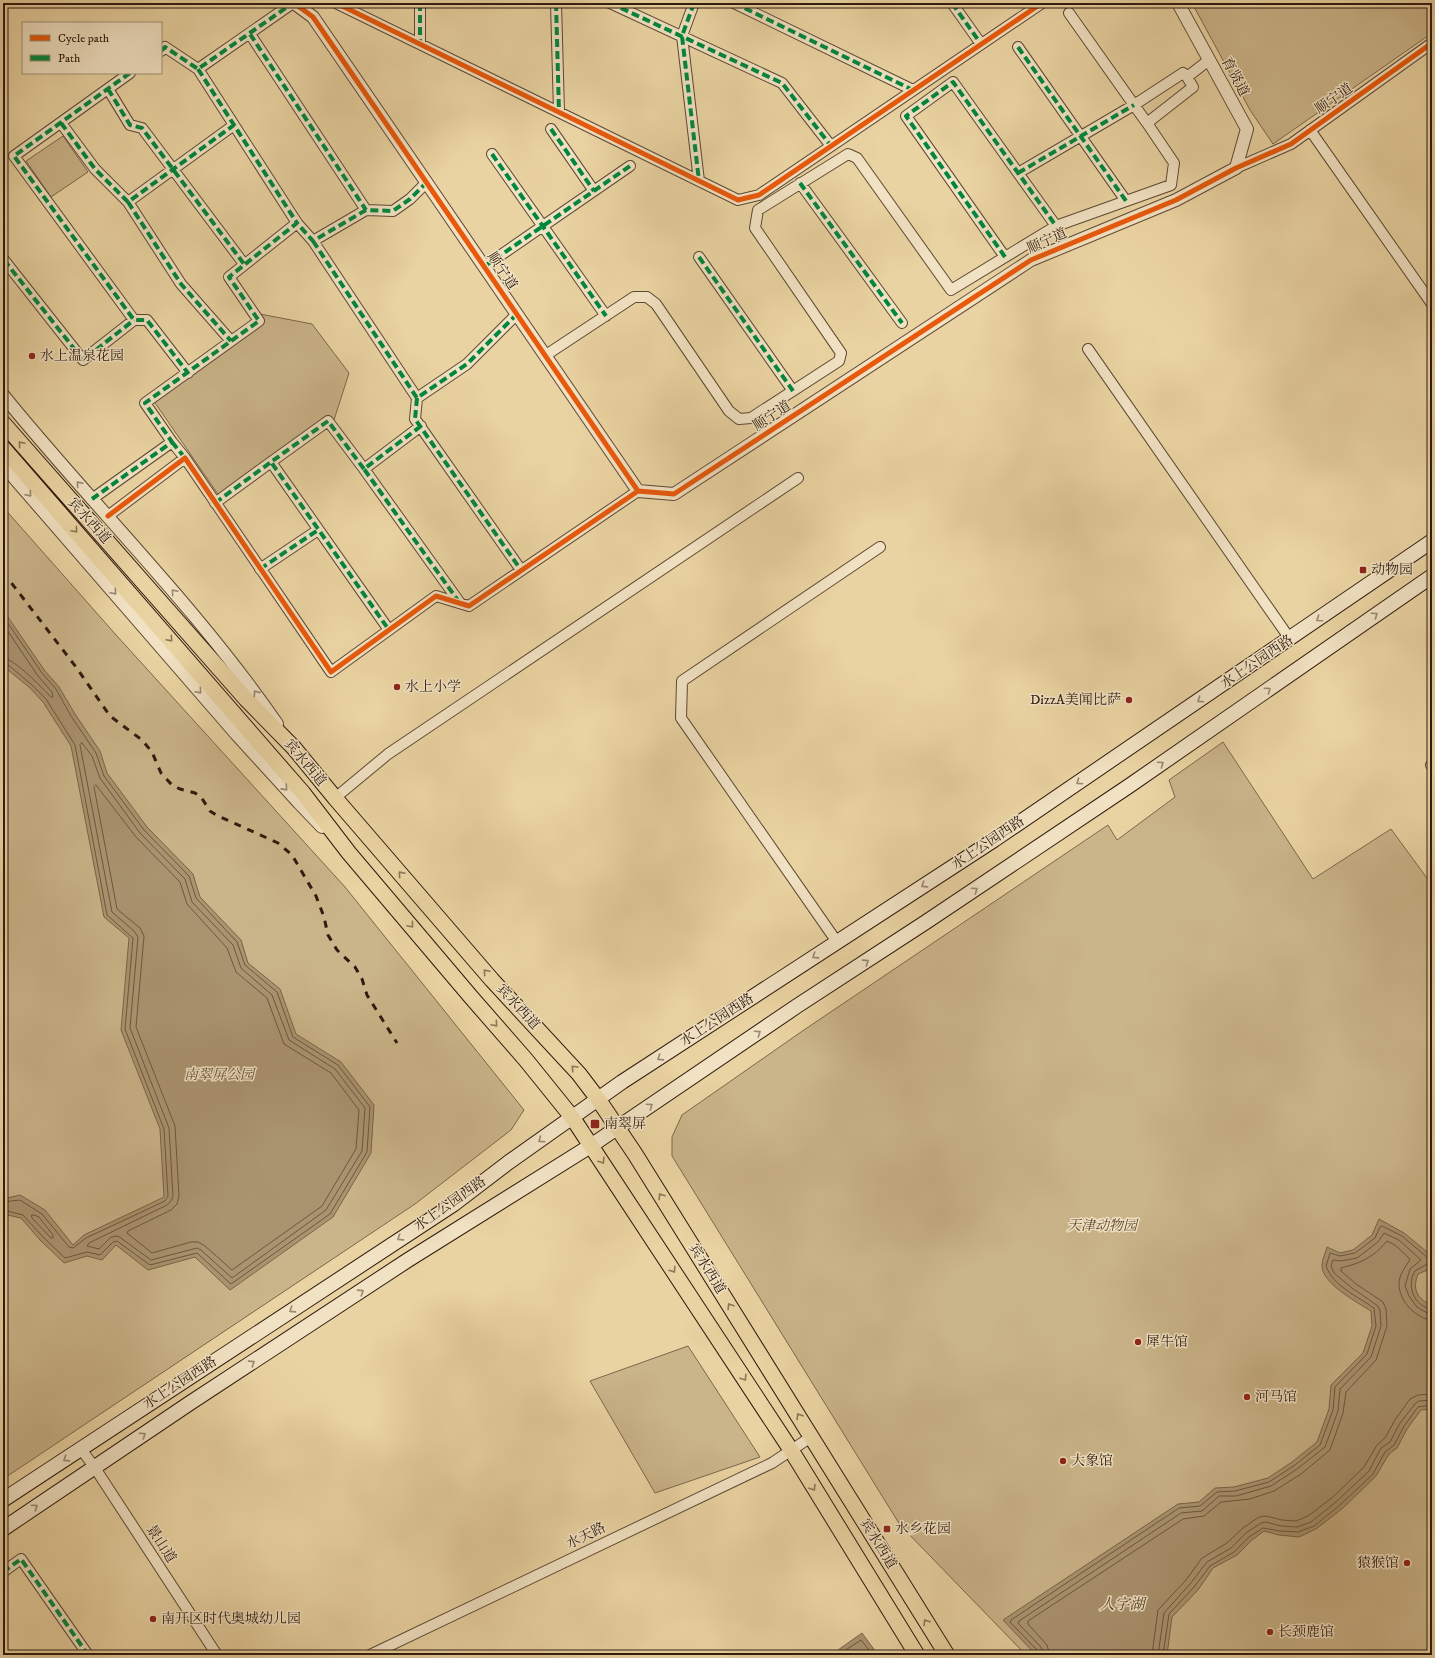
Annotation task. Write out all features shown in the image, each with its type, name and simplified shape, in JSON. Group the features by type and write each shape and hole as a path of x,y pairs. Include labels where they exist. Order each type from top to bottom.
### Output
{"main road":[{"name":"宾水西道","path":"3,423 246,699 294,748 335,798 492,980 579,1074 598,1098 812,1437 947,1655"},
{"name":"宾水西道","path":"3,448 303,793 349,853 531,1065 572,1117 592,1145 790,1450 917,1655"},
{"name":"水上公园西路","path":"3,1500 454,1204 598,1098 994,840 1432,542"},
{"name":"水上公园西路","path":"3,1529 196,1399 395,1269 618,1128 1129,786 1432,576"}],"street":[{"path":"198,70 294,3"},
{"name":"顺宁道","path":"294,3 313,16 638,491 674,494 1031,260 1176,200 1236,168 1291,144 1432,44"},
{"path":"336,3 738,200 760,195 1042,3"},
{"path":"420,3 420,44"},
{"path":"556,3 559,112"},
{"path":"610,3 782,83 831,146"},
{"path":"694,3 682,36 699,181"},
{"path":"734,3 913,90"},
{"path":"952,3 981,44"},
{"name":"育贤道","path":"1178,3 1247,129 1236,168"},
{"path":"546,356 634,297 647,297 656,304 730,411 739,418 751,418 839,361 841,353 755,228 758,210 848,154 857,158 951,290 1056,226 1171,185 1174,163 1147,122 1069,13"},
{"path":"250,34 366,210"},
{"path":"162,49 165,47 198,70 297,223 313,241 418,398 415,419 522,570"},
{"path":"1018,48 1126,201"},
{"path":"1186,77 1210,60"},
{"path":"1018,173 1134,105 1183,73 1193,87 1147,122"},
{"path":"129,74 14,156 134,320"},
{"path":"1004,257 906,116 953,82 1056,226"},
{"path":"108,89 130,125 142,128 244,264"},
{"path":"61,123 95,168 128,202 181,284 231,341"},
{"path":"128,202 234,125"},
{"path":"551,129 594,191"},
{"path":"1310,130 1432,304"},
{"path":"492,154 606,316"},
{"path":"485,266 630,166"},
{"path":"313,241 366,210 393,211 410,199 427,182"},
{"path":"800,183 902,323"},
{"path":"297,223 228,277 259,321 146,403 331,672 436,596 469,606 638,491"},
{"path":"699,256 793,391"},
{"path":"4,260 83,360 134,320 147,320 188,373"},
{"path":"418,398 467,364 517,314"},
{"path":"1088,350 1290,639"},
{"path":"3,395 212,636 254,690 294,748"},
{"path":"215,503 328,421 460,603"},
{"path":"364,469 421,426"},
{"path":"92,499 172,442"},
{"path":"108,516 185,458"},
{"path":"271,462 389,630"},
{"path":"3,465 237,735 299,803 349,853"},
{"path":"335,798 388,754 798,478"},
{"path":"260,569 318,530"},
{"path":"837,942 681,718 682,681 880,547"},
{"name":"水天路","path":"370,1655 772,1463 812,1437"},
{"name":"景山道","path":"81,1449 95,1468 217,1655"},
{"path":"3,1572 21,1559 88,1655"}],"green space":[{"path":"1192,3 1432,3 1432,33 1273,144 1250,110"},
{"path":"63,136 88,172 51,197 26,161"},
{"path":"260,314 312,324 349,373 334,420 220,497 151,397"},
{"name":"南翠屏公园","path":"3,507 117,636 345,887 524,1110 511,1130 415,1204 3,1479"},
{"name":"天津动物园","path":"1223,742 1313,879 1391,829 1432,885 1432,1655 1026,1655 900,1525 672,1156 672,1137 682,1115 801,1032 1108,825 1117,840 1175,797 1169,780"},
{"path":"688,1346 760,1457 655,1493 590,1381"}],"water":[{"path":"3,610 45,671 59,687 100,751 107,773 147,827 193,874 200,897 241,940 248,963 280,989 296,1034 341,1062 374,1105 371,1153 333,1217 230,1290 195,1257 148,1270 116,1245 102,1260 87,1256 64,1263 40,1240 21,1218 3,1214 3,1199 20,1195 45,1210 73,1245 84,1235 164,1197 160,1129 121,1030 129,938 104,917 71,746 43,702 29,687 3,666"},
{"name":"人字湖","path":"1379,1219 1404,1233 1432,1256 1432,1268 1418,1274 1416,1289 1419,1297 1432,1306 1432,1409 1421,1410 1407,1429 1397,1448 1389,1454 1376,1476 1343,1508 1316,1529 1299,1537 1279,1535 1264,1531 1252,1540 1237,1555 1213,1568 1198,1590 1172,1617 1167,1655 1036,1655 1003,1620 1178,1504 1199,1502 1215,1488 1234,1487 1268,1478 1292,1462 1317,1442 1329,1409 1331,1385 1363,1353 1372,1326 1371,1311 1333,1285 1323,1272 1323,1260 1327,1247 1340,1253 1353,1250 1372,1235"},
{"path":"862,1633 878,1655 831,1655"}],"railway":[{"path":"3,572 76,667 110,716 142,740 152,752 161,773 172,785 195,793 201,797 210,811 216,815 278,843 292,855 316,896 324,917 328,935 337,950 355,967 362,979 367,995 397,1043"}],"marked path":[{"path":"162,50 165,47 198,69 293,3"},
{"path":"420,3 420,44"},
{"path":"556,3 559,112"},
{"path":"610,3 782,83 831,146"},
{"path":"694,3 682,36 699,181"},
{"path":"734,3 913,90"},
{"path":"952,3 981,44"},
{"path":"250,34 366,210"},
{"path":"1018,47 1126,201"},
{"path":"198,69 297,223"},
{"path":"129,74 14,156 134,320 147,320 188,373"},
{"path":"1005,257 906,116 953,82 1056,226"},
{"path":"108,89 130,125 142,128 244,264"},
{"path":"1018,173 1134,105"},
{"path":"61,123 95,169 128,202 234,125"},
{"path":"551,129 594,191"},
{"path":"492,154 606,316"},
{"path":"485,266 630,166"},
{"path":"92,499 172,442 145,403 259,321 229,277 297,223 313,241 366,210 393,211 410,199 427,182"},
{"path":"800,183 902,323"},
{"path":"128,202 181,284 231,341"},
{"path":"313,241 417,398 467,364 517,314"},
{"path":"699,257 793,391"},
{"path":"4,260 83,360 134,320"},
{"path":"417,398 415,419 521,570"},
{"path":"364,469 328,421 271,462 389,630"},
{"path":"421,426 364,469 459,602"},
{"path":"172,442 185,458"},
{"path":"215,503 271,462"},
{"path":"260,569 318,530"},
{"path":"3,1572 21,1559 88,1655"}],"cycle path":[{"path":"294,3 313,17 638,491 674,494 1031,260 1176,200 1236,168 1291,144 1432,43"},
{"path":"336,3 738,200 759,195 1042,3"},
{"path":"108,516 185,458 331,672 436,596 469,606 638,491"}],"place":[{"name":"水上温泉花园","path":"32,356"},
{"name":"动物园","path":"1363,570"},
{"name":"水上小学","path":"397,687"},
{"name":"DizzA美闻比萨","path":"1129,700"},
{"name":"南翠屏","path":"595,1124"},
{"name":"犀牛馆","path":"1138,1342"},
{"name":"河马馆","path":"1247,1397"},
{"name":"大象馆","path":"1063,1461"},
{"name":"水乡花园","path":"887,1529"},
{"name":"猿猴馆","path":"1407,1563"},
{"name":"南开区时代奥城幼儿园","path":"153,1619"},
{"name":"长颈鹿馆","path":"1270,1632"}]}
